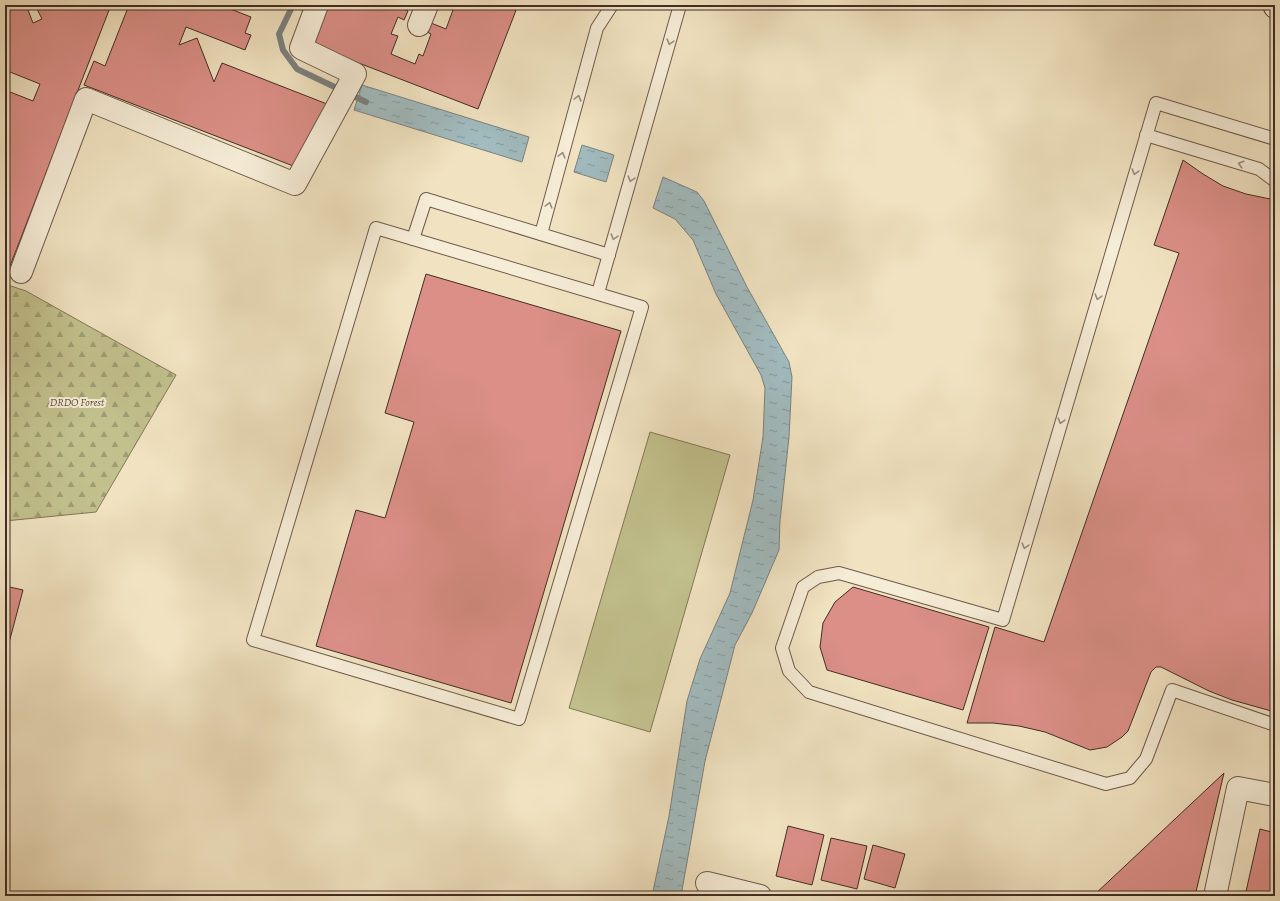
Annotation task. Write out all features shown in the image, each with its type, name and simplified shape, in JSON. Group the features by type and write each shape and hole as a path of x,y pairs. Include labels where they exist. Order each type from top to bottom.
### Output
{"street":[{"path":"20,272 86,99 295,184 355,74 301,48 317,5"},
{"path":"420,25 427,5"},
{"path":"1215,896 1238,788 1275,795"},
{"path":"707,883 760,896"}],"lane":[{"path":"541,234 597,28 612,5"},
{"path":"598,293 680,5"},
{"path":"1275,139 1156,103 1003,620 839,573 818,576 803,587 782,648 789,671 809,692 1106,784 1130,778 1146,759 1172,690 1275,725"},
{"path":"1146,135 1259,169 1275,181"},
{"path":"414,239 426,199 609,255"},
{"path":"376,228 414,239 642,306 519,719 253,640 376,228"}],"green space":[{"name":"DRDO Forest","path":"5,284 26,291 176,375 96,512 5,521"},
{"path":"650,432 730,455 650,732 569,708"}],"water":[{"path":"362,85 529,137 522,162 354,110"},
{"path":"582,145 614,155 606,182 574,172"},
{"path":"663,177 697,192 704,201 747,287 789,362 792,377 789,437 780,521 779,550 752,613 735,645 705,761 681,896 652,896 669,816 687,701 700,659 730,593 753,500 763,437 765,388 761,375 716,294 693,240 675,219 653,208"}],"building":[{"path":"5,5 26,5 24,9 28,10 33,23 42,19 35,5 111,5 10,266 5,264 5,90 33,101 40,84 5,70"},
{"path":"129,5 220,5 251,17 245,33 251,35 245,50 186,27 179,45 197,38 214,82 222,63 327,104 301,169 84,85 94,61 105,66"},
{"path":"327,5 395,5 408,11 404,20 398,17 391,34 398,36 391,54 415,64 419,54 423,56 431,34 427,32 431,23 446,29 453,10 441,5 518,5 478,109 312,45"},
{"path":"1183,160 1223,186 1246,194 1275,200 1275,712 1232,700 1209,691 1161,667 1156,667 1151,672 1128,731 1107,747 1090,750 1045,732 1019,726 993,723 967,723 995,627 1044,642 1179,253 1154,245"},
{"path":"426,274 621,331 511,703 316,646 356,510 385,518 414,422 385,413"},
{"path":"5,586 23,590 5,658"},
{"path":"853,587 989,627 963,710 827,670 820,647 823,623 835,602"},
{"path":"1224,773 1195,896 1093,896"},
{"path":"788,826 824,835 812,885 776,876"},
{"path":"1260,829 1275,833 1275,896 1245,896"},
{"path":"831,838 867,846 857,889 821,880"},
{"path":"873,845 905,854 895,888 864,879"}],"waterway":[{"path":"293,5 279,34 283,50 297,69 366,102"}]}
